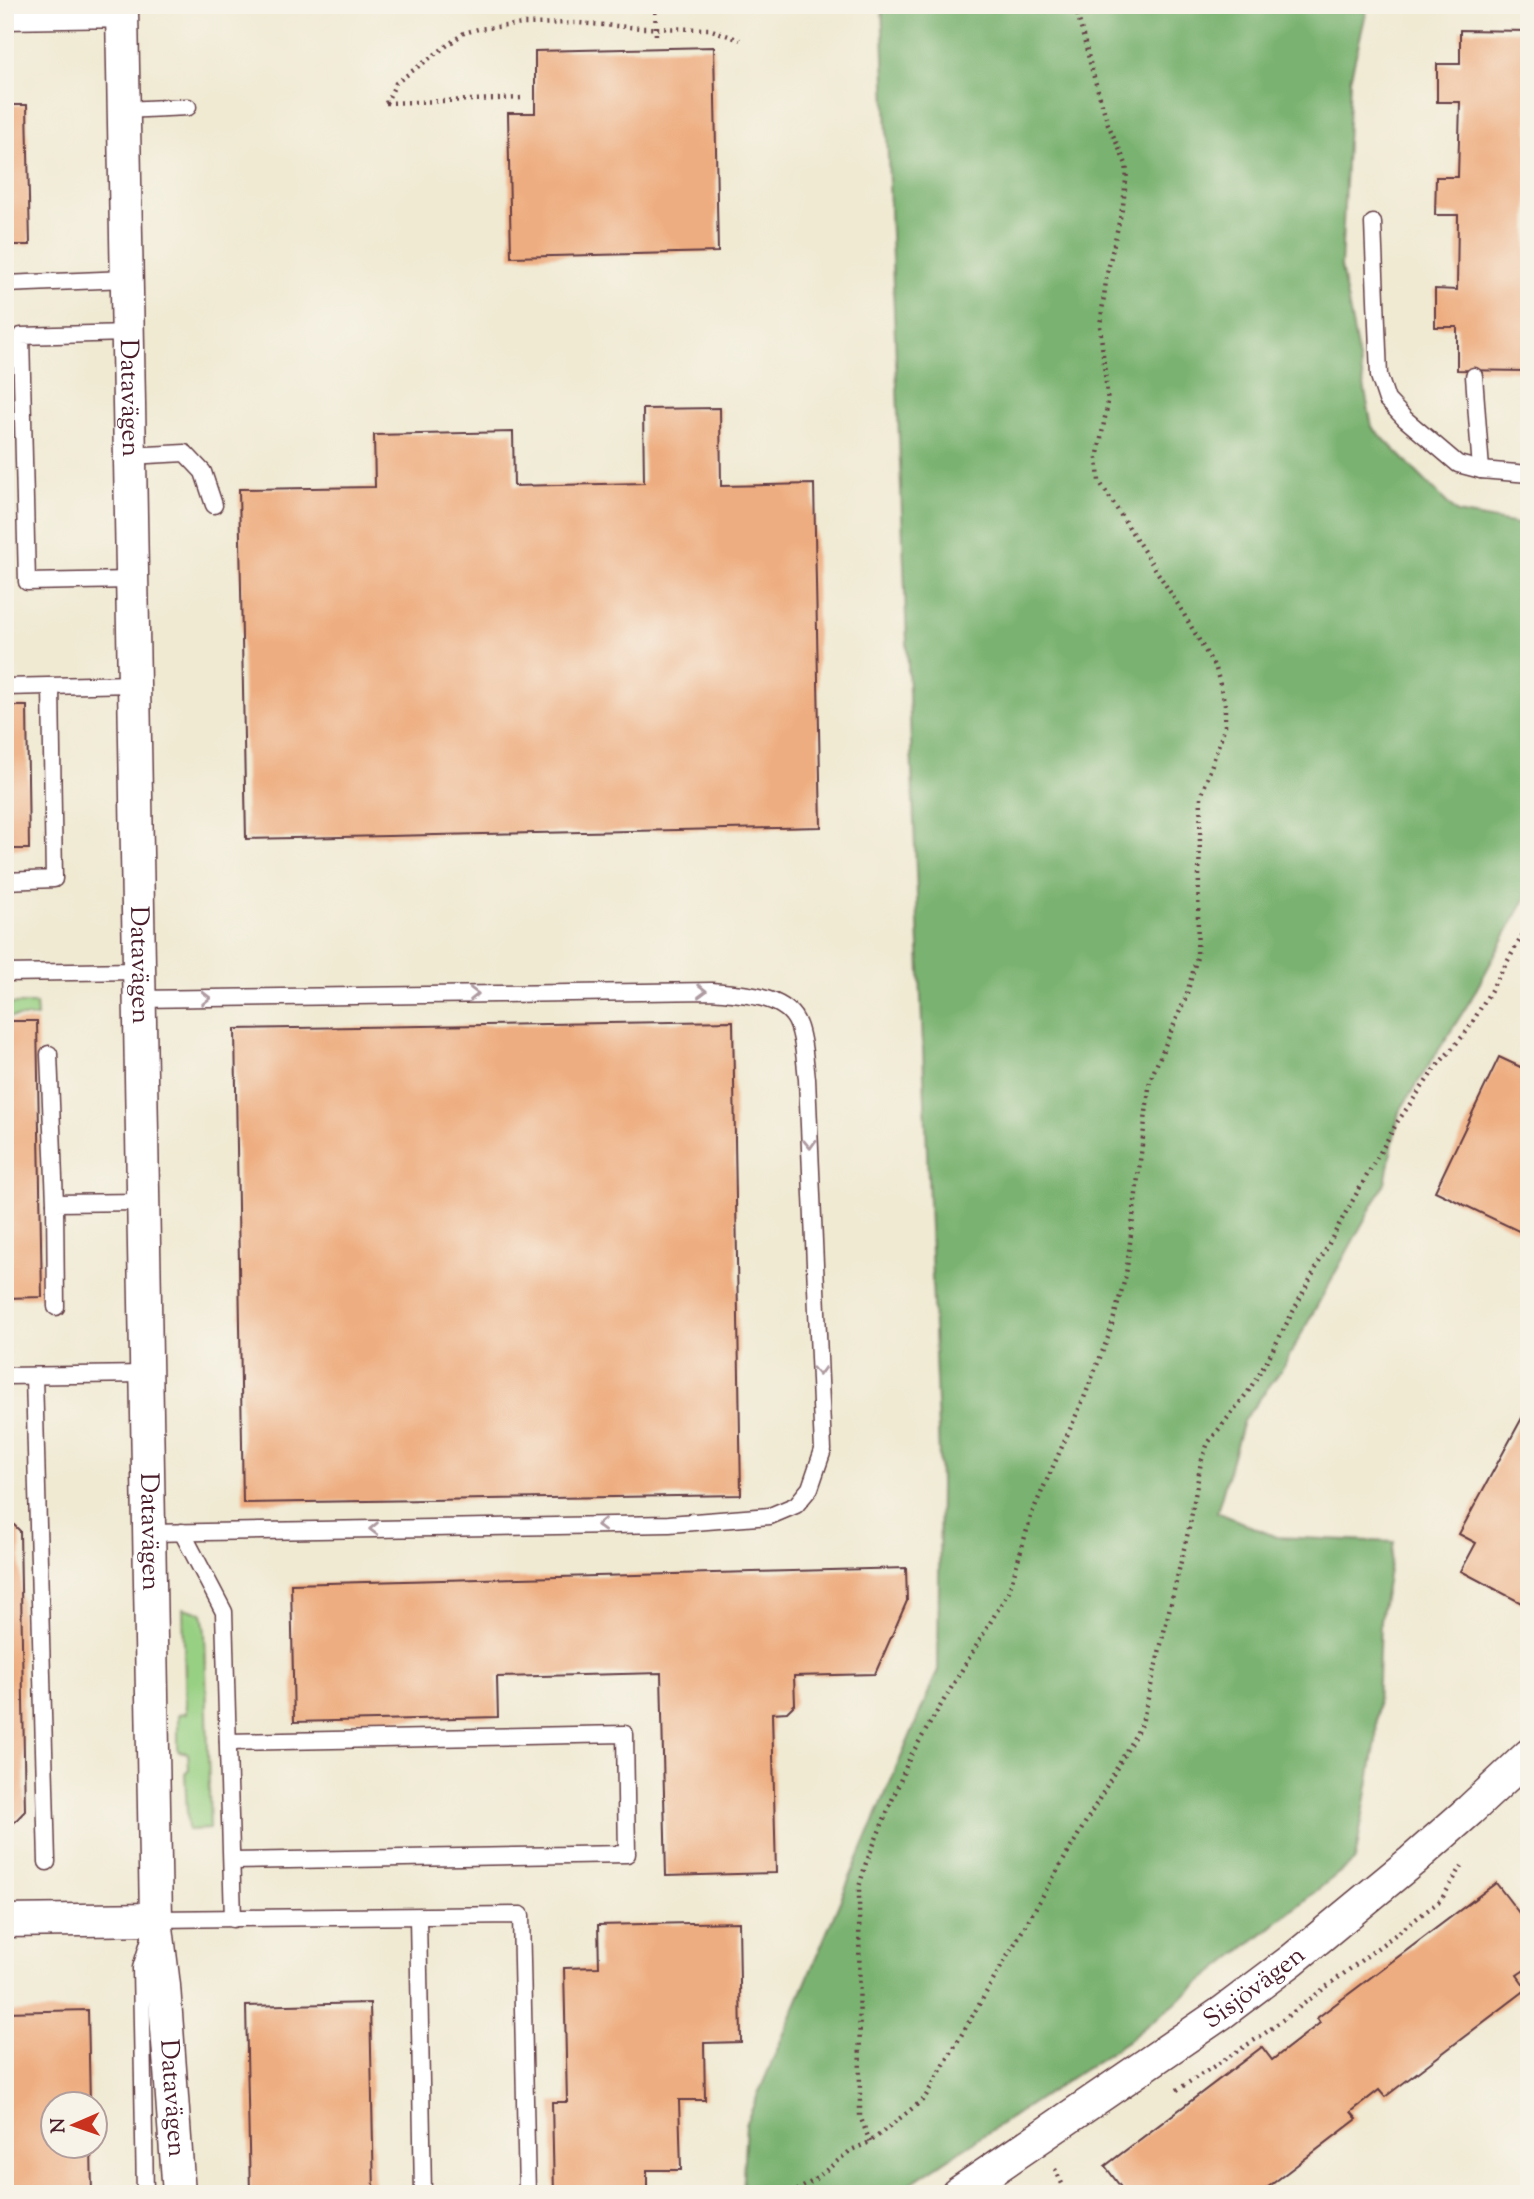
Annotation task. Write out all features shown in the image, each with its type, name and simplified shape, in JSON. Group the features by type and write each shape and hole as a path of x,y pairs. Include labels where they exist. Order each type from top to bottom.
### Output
{"street":[{"name":"Datavägen","path":"5,13 122,8 156,1919 164,1986 179,2194"},
{"name":"Sisjövägen","path":"957,2194 1223,2012 1292,1960 1412,1861 1529,1755"},
{"path":"5,1921 156,1919"}],"lane":[{"path":"124,110 188,107"},
{"path":"1373,223 1379,376 1387,400 1458,464 1481,470 1529,474"},
{"path":"5,284 126,279"},
{"path":"127,333 21,336 27,582 131,580"},
{"path":"1474,376 1481,470"},
{"path":"129,456 185,453 203,472 214,505"},
{"path":"5,687 133,684"},
{"path":"5,881 54,879 51,686"},
{"path":"5,973 138,985 712,991 762,996 784,1007 798,1024 807,1079 823,1450 810,1488 796,1505 770,1516 669,1524 148,1533"},
{"path":"49,1054 56,1307"},
{"path":"55,1203 142,1202"},
{"path":"5,1376 145,1374"},
{"path":"34,1376 47,1862"},
{"path":"181,1532 224,1612 233,1919"},
{"path":"228,1742 625,1734 627,1854 232,1861"},
{"path":"145,2194 141,1968 156,1919 521,1915 527,2194"},
{"path":"418,1917 423,2194"}],"path":[{"path":"655,5 656,37"},
{"path":"870,2141 860,2116 859,1887 882,1820 910,1757 1009,1591 1032,1513 1109,1335 1126,1275 1150,1080 1186,997 1197,957 1201,797 1225,726 1225,704 1216,669 1099,481 1097,459 1108,402 1100,326 1127,172 1108,124 1075,5"},
{"path":"524,98 386,103 396,83 464,33 478,29 539,23 709,29 740,40"},
{"path":"791,2194 813,2181 851,2150 870,2141 923,2099 1142,1723 1190,1524 1201,1462 1208,1443 1248,1392 1270,1355 1398,1121 1437,1066 1468,1030 1529,924"},
{"path":"1054,2166 1067,2194"}],"green space":[{"path":"882,5 1368,5 1350,80 1341,267 1372,427 1457,513 1529,526 1529,892 1470,1001 1399,1112 1385,1183 1282,1369 1243,1421 1217,1512 1276,1537 1394,1542 1380,1620 1376,1741 1355,1860 1126,2042 894,2194 742,2194 746,2123 938,1670 940,1483"},
{"path":"5,1004 36,1004 37,1017 5,1017"},
{"path":"183,1608 202,1613 205,1632 210,1829 188,1830 185,1774 189,1770 188,1753 178,1751 178,1714 186,1713"}],"building":[{"path":"1460,30 1529,31 1526,371 1457,370 1457,327 1435,327 1435,289 1457,290 1458,215 1435,215 1436,177 1458,177 1460,102 1437,102 1437,64 1460,64"},
{"path":"714,47 718,252 511,257 508,113 535,113 535,51"},
{"path":"5,105 27,105 30,245 5,245"},
{"path":"720,408 721,486 814,484 821,827 246,839 239,489 375,487 374,435 513,432 514,486 644,483 643,409"},
{"path":"5,706 27,706 29,849 5,849"},
{"path":"5,1021 37,1021 42,1297 5,1298"},
{"path":"733,1021 741,1495 243,1503 235,1029"},
{"path":"1499,1057 1529,1071 1529,1236 1435,1191"},
{"path":"1529,1405 1529,1599 1525,1605 1461,1571 1476,1543 1459,1534"},
{"path":"5,1516 20,1531 25,1811 5,1832"},
{"path":"906,1568 907,1601 875,1674 794,1676 795,1704 787,1712 772,1713 776,1873 666,1876 661,1673 497,1677 498,1717 294,1722 291,1584"},
{"path":"1496,1883 1529,1926 1529,1967 1517,1975 1527,1989 1385,2097 1379,2090 1351,2112 1357,2119 1259,2194 1126,2194 1105,2166 1262,2047 1272,2060 1320,2023 1317,2018"},
{"path":"739,1922 741,2042 704,2043 705,2100 679,2100 681,2170 647,2170 647,2194 554,2194 552,2102 567,2102 564,1968 599,1967 598,1925"},
{"path":"370,2003 374,2194 250,2194 246,2006"},
{"path":"88,2010 90,2090 38,2090 38,2160 91,2160 92,2194 5,2194 5,2012"}]}
